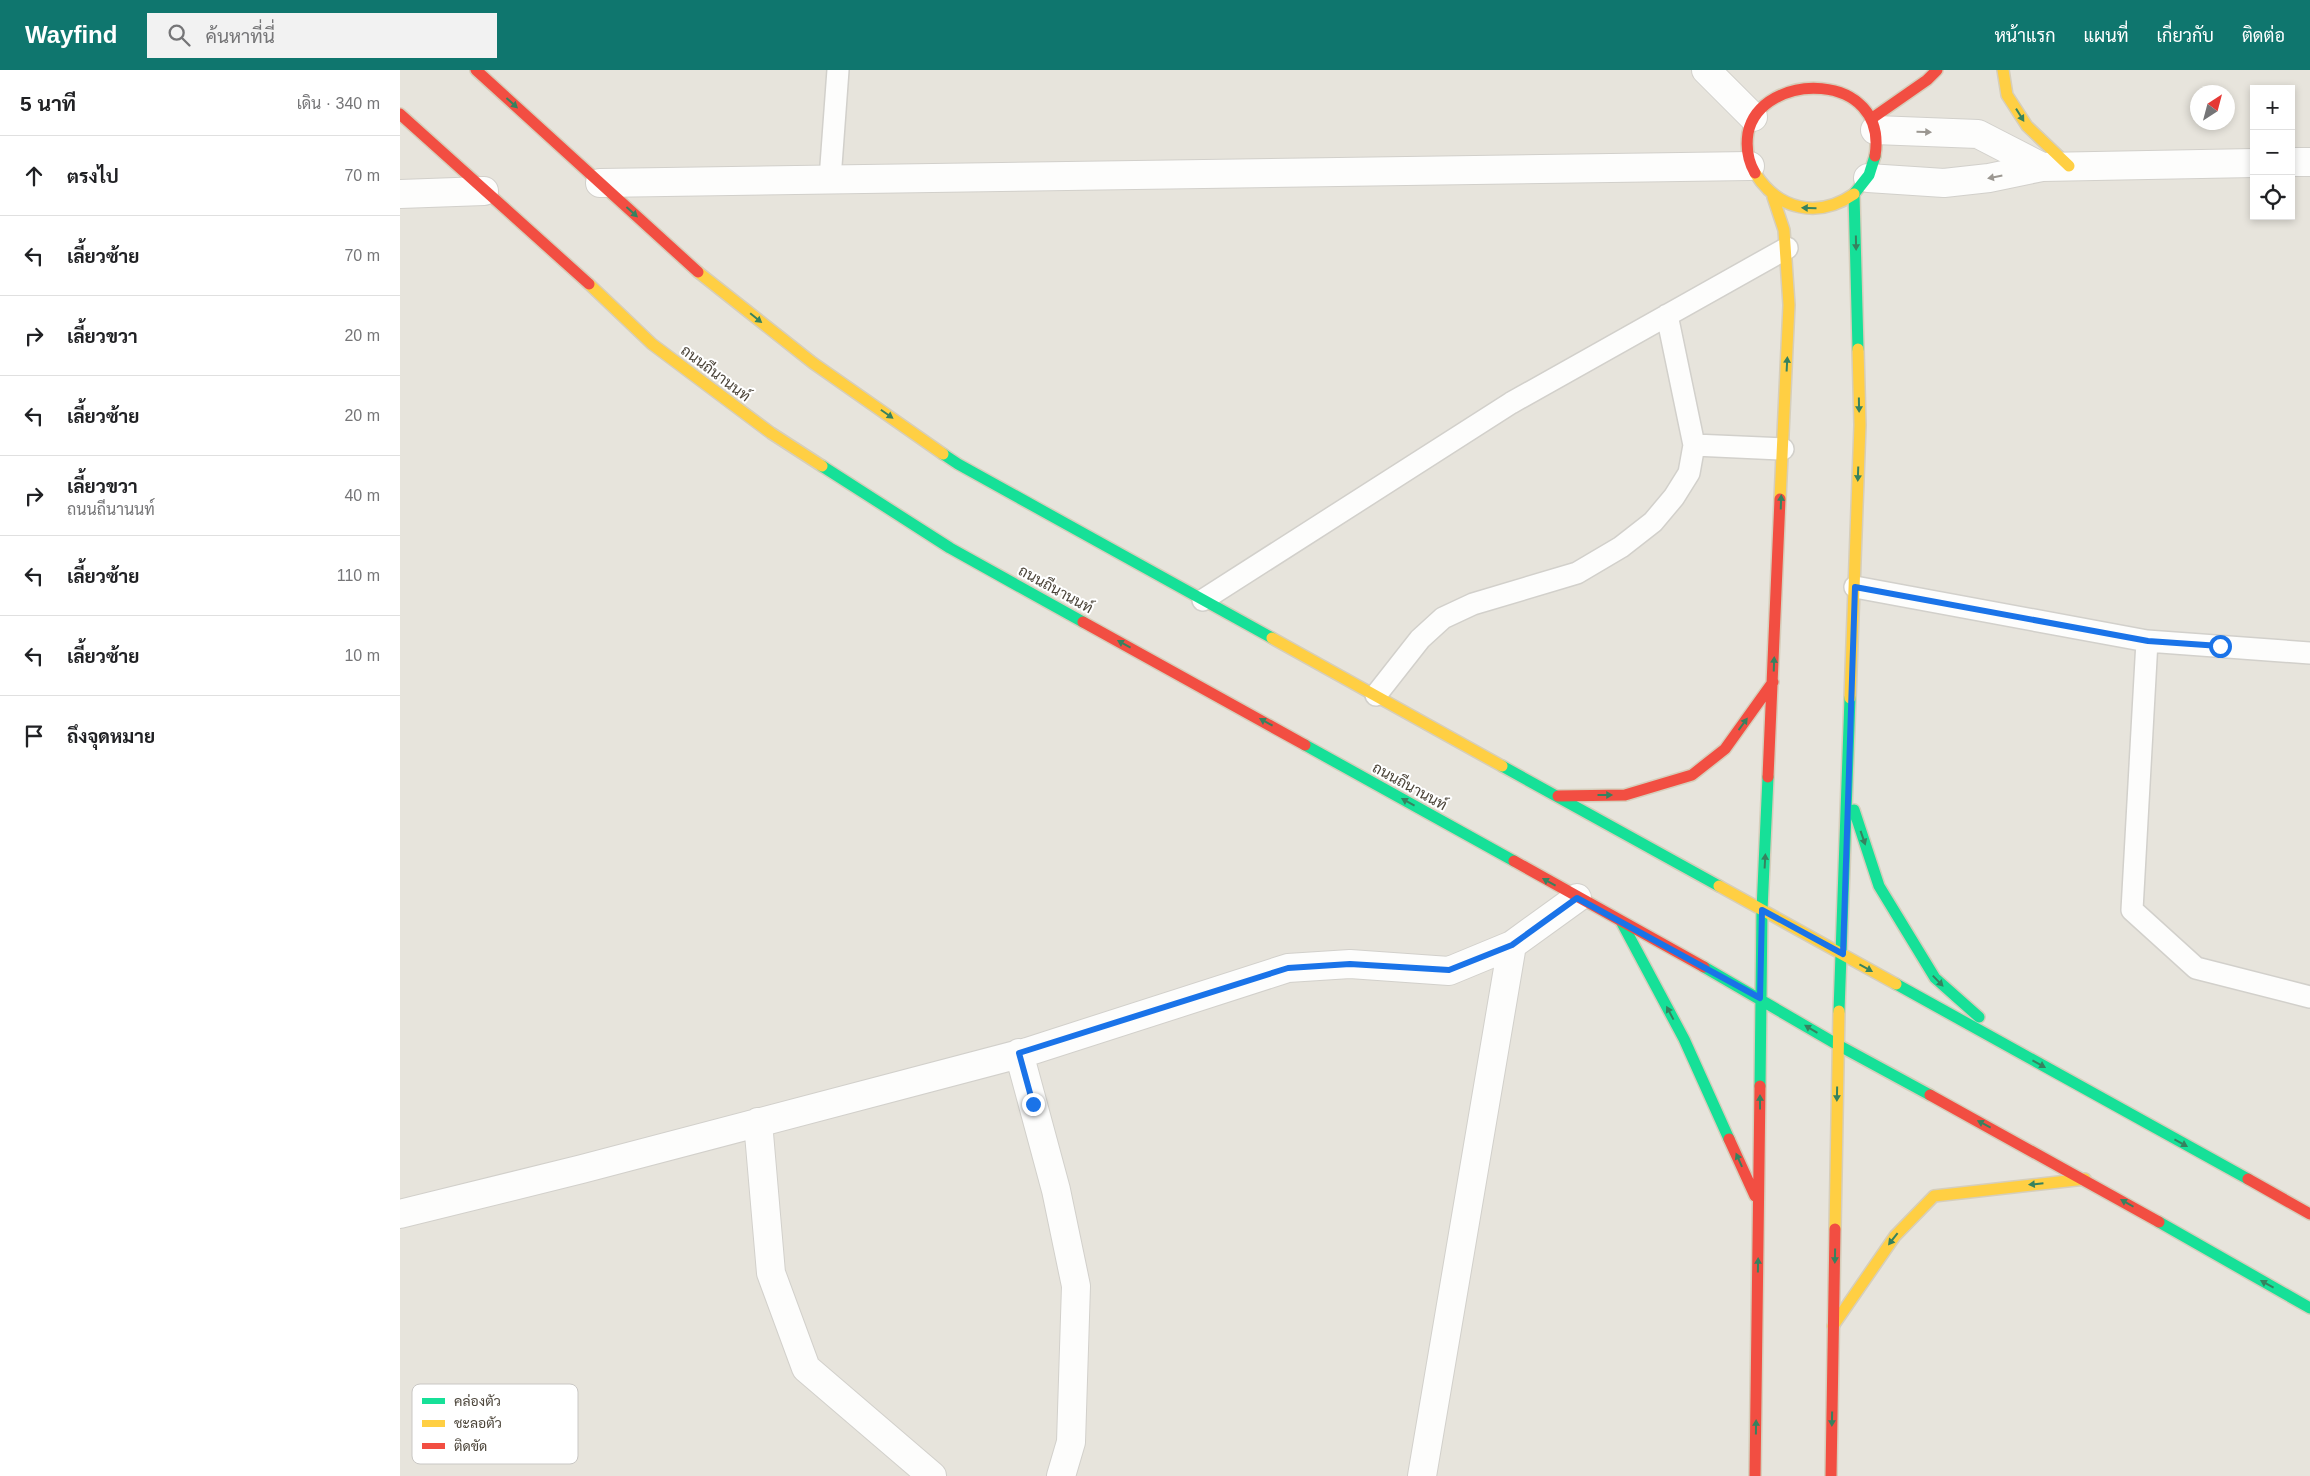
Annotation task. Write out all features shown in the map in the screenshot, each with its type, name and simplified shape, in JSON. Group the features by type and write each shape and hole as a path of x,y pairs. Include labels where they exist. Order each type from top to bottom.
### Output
{"main road":[{"path":"476,70 692,267 813,363 958,464 2310,1214"},
{"path":"1873,124 1937,70"},
{"path":"2002,70 2007,95 2027,126 2069,166"},
{"path":"1798,76 1832,82 1848,90 1862,103 1873,124 1877,146 1874,163 1861,186 1836,205 1814,209 1792,207 1773,196 1759,183 1750,166 1746,149 1747,132 1753,117 1763,101 1798,76"},
{"name":"ถนนถีนานนท์","path":"400,114 597,291 652,344 771,433 950,548 1760,998 1838,1045 2085,1179 2310,1308"},
{"path":"1831,1476 1838,1045 1843,954 1860,425 1861,186"},
{"path":"1755,1476 1762,910 1789,305 1784,230 1773,196"},
{"path":"1556,796 1625,795 1692,775 1725,748 1773,682"},
{"path":"1848,792 1879,886 1935,978 2020,1053"},
{"path":"1622,922 1684,1039 1759,1204"},
{"path":"1833,1326 1895,1236 1934,1196 2085,1179"}],"street":[{"path":"1706,70 1753,117"},
{"path":"1873,124 1978,134 2042,167"},
{"path":"2295,162 2310,162"},
{"path":"1861,186 1944,183 1989,178 2042,167 2250,163"},
{"path":"600,183 1750,166"},
{"path":"400,194 484,191"},
{"path":"400,1214 1019,1053 1288,968 1350,964 1449,970 1512,945 1577,898"},
{"path":"1422,1476 1512,945"},
{"path":"1019,1053 1056,1190 1076,1286 1071,1442 1061,1476"},
{"path":"758,1122 771,1272 806,1368 932,1476"}],"lane":[{"path":"830,180 838,70"},
{"path":"1203,600 1511,403 1786,248"},
{"path":"1376,695 1420,639 1443,618 1473,604 1576,573 1621,547 1653,522 1674,496 1689,473 1694,445 1667,315"},
{"path":"1694,445 1783,449"},
{"path":"1855,587 2148,641 2310,653"},
{"path":"2148,641 2132,910 2196,968 2310,997"}],"shaded area":[{"path":"400,70 2310,70 2310,1476 400,1476"}],"traffic: fast":[{"path":"1858,349 1854,194 1869,175 1875,156"},
{"path":"943,454 1272,638"},
{"path":"822,466 950,548 1083,622"},
{"path":"1839,1011 1850,698"},
{"path":"1305,745 1514,861"},
{"path":"1502,766 1719,886"},
{"path":"1760,1086 1762,910 1768,777"},
{"path":"1854,810 1879,886 1935,978 1979,1017"},
{"path":"1622,923 1684,1039 1729,1139"},
{"path":"1704,967 1838,1045 1930,1095"},
{"path":"1896,984 2248,1179"},
{"path":"2159,1222 2310,1308"}],"traffic: slow":[{"path":"2003,70 2007,95 2027,126 2069,166"},
{"path":"1755,173 1764,186 1775,195 1800,207 1827,206 1840,202 1854,194"},
{"path":"1773,197 1784,230 1789,305 1780,499"},
{"path":"698,272 813,363 943,454"},
{"path":"589,284 652,344 771,433 822,466"},
{"path":"1850,698 1860,425 1858,349"},
{"path":"1272,638 1502,766"},
{"path":"1719,886 1896,984"},
{"path":"1835,1229 1839,1011"},
{"path":"1833,1326 1895,1236 1934,1196 2085,1179"}],"traffic: jam":[{"path":"476,70 698,272"},
{"path":"1871,119 1927,80 1937,70"},
{"path":"1755,173 1749,158 1747,138 1758,112 1775,98 1798,90 1822,89 1844,94 1863,107 1874,128 1875,156"},
{"path":"400,114 589,284"},
{"path":"1768,777 1780,499"},
{"path":"1083,622 1305,745"},
{"path":"1558,796 1625,795 1692,775 1725,749 1773,682"},
{"path":"1514,861 1704,967"},
{"path":"1755,1476 1760,1086"},
{"path":"1930,1095 2159,1222"},
{"path":"1729,1139 1755,1196"},
{"path":"2248,1179 2310,1214"},
{"path":"1831,1476 1835,1229"}],"route":[{"path":"1033,1104 1019,1053 1288,968 1350,964 1449,970 1512,945 1577,898 1760,998 1762,910 1843,954 1855,587 2148,641 2220,646"}]}
